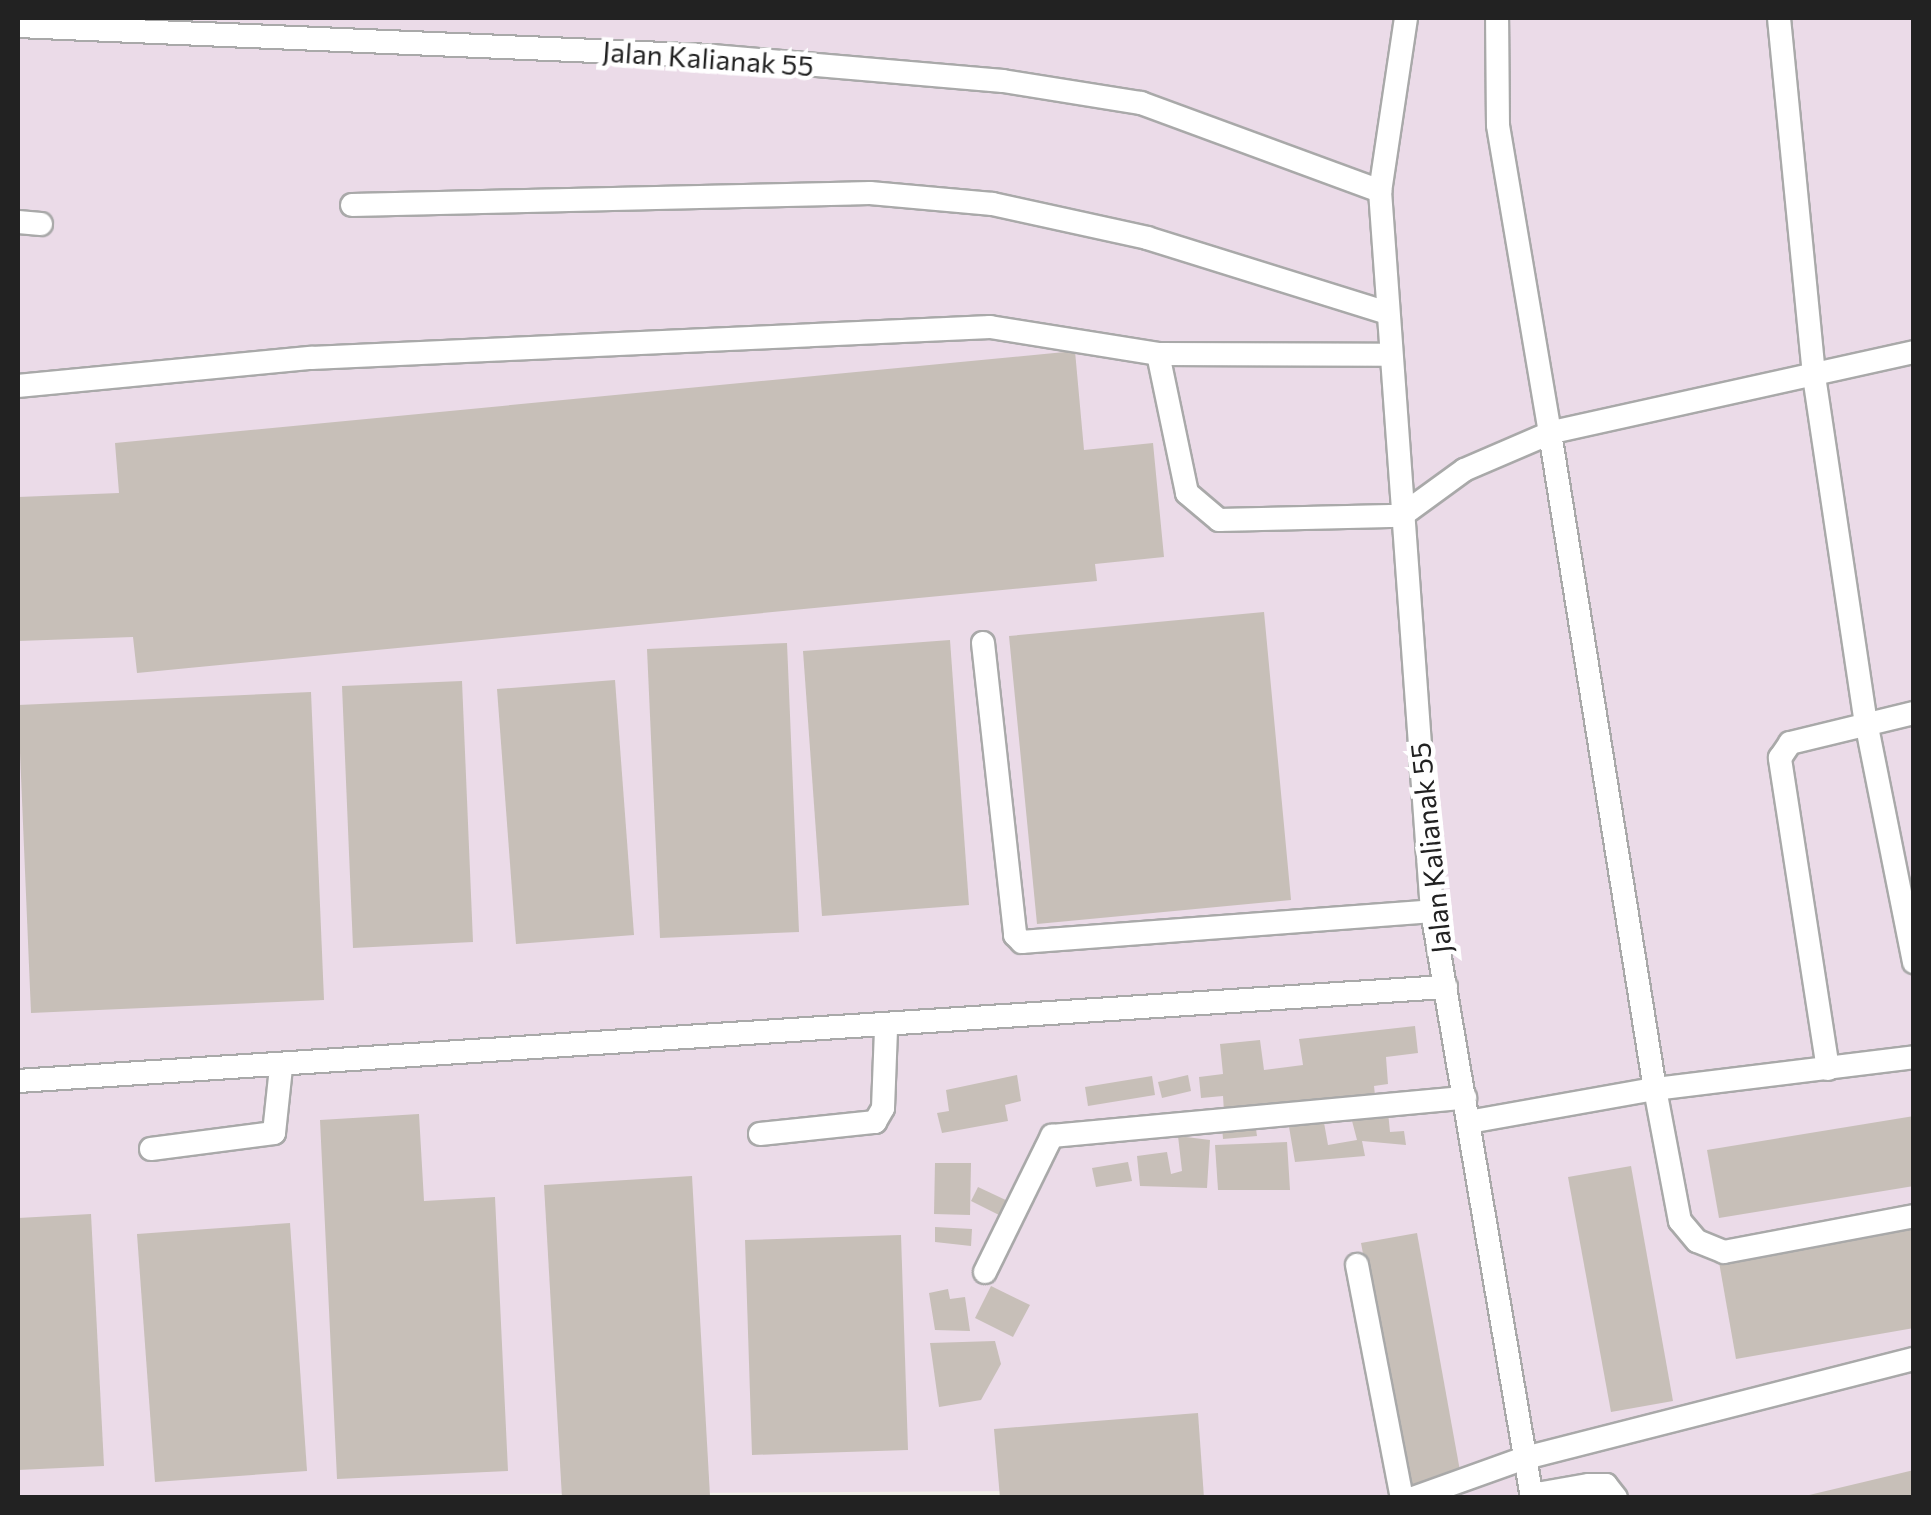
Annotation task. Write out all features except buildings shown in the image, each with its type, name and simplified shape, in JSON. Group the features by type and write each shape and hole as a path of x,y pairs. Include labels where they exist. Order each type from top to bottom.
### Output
{"lane":[{"name":"Jalan Kalianak 55","path":"1406,18 1380,192 1432,912 1531,1496"},
{"path":"1497,18 1498,125 1680,1221 1697,1241 1724,1252 1914,1216"},
{"path":"1779,18 1814,376 1866,722 1914,962"},
{"name":"Jalan Kalianak 55","path":"18,26 712,56 1003,81 1141,103 1380,192"},
{"path":"352,204 870,193 993,204 1147,238 1388,312"},
{"path":"18,222 42,224"},
{"path":"18,386 311,358 990,327 1158,354 1391,355"},
{"path":"1158,354 1187,492 1199,511 1219,520 1401,516 1464,470 1550,432 1914,352"},
{"path":"983,643 1015,935 1022,942 1432,912"},
{"path":"1828,1069 1780,758 1790,743 1914,713"},
{"path":"18,1082 886,1029 1446,987"},
{"path":"760,1134 875,1122 883,1108 886,1029"},
{"path":"1469,1122 1656,1089 1914,1057"},
{"path":"150,1149 274,1133 281,1067"},
{"path":"985,1272 1052,1136 1465,1098"},
{"path":"1356,1265 1402,1498"},
{"path":"1413,1498 1525,1458 1914,1359"},
{"path":"1531,1496 1589,1484 1606,1486 1616,1498"}],"shaded area":[{"path":"18,18 1913,18 1913,1497 1025,1498 1025,1491 18,1497"}]}
